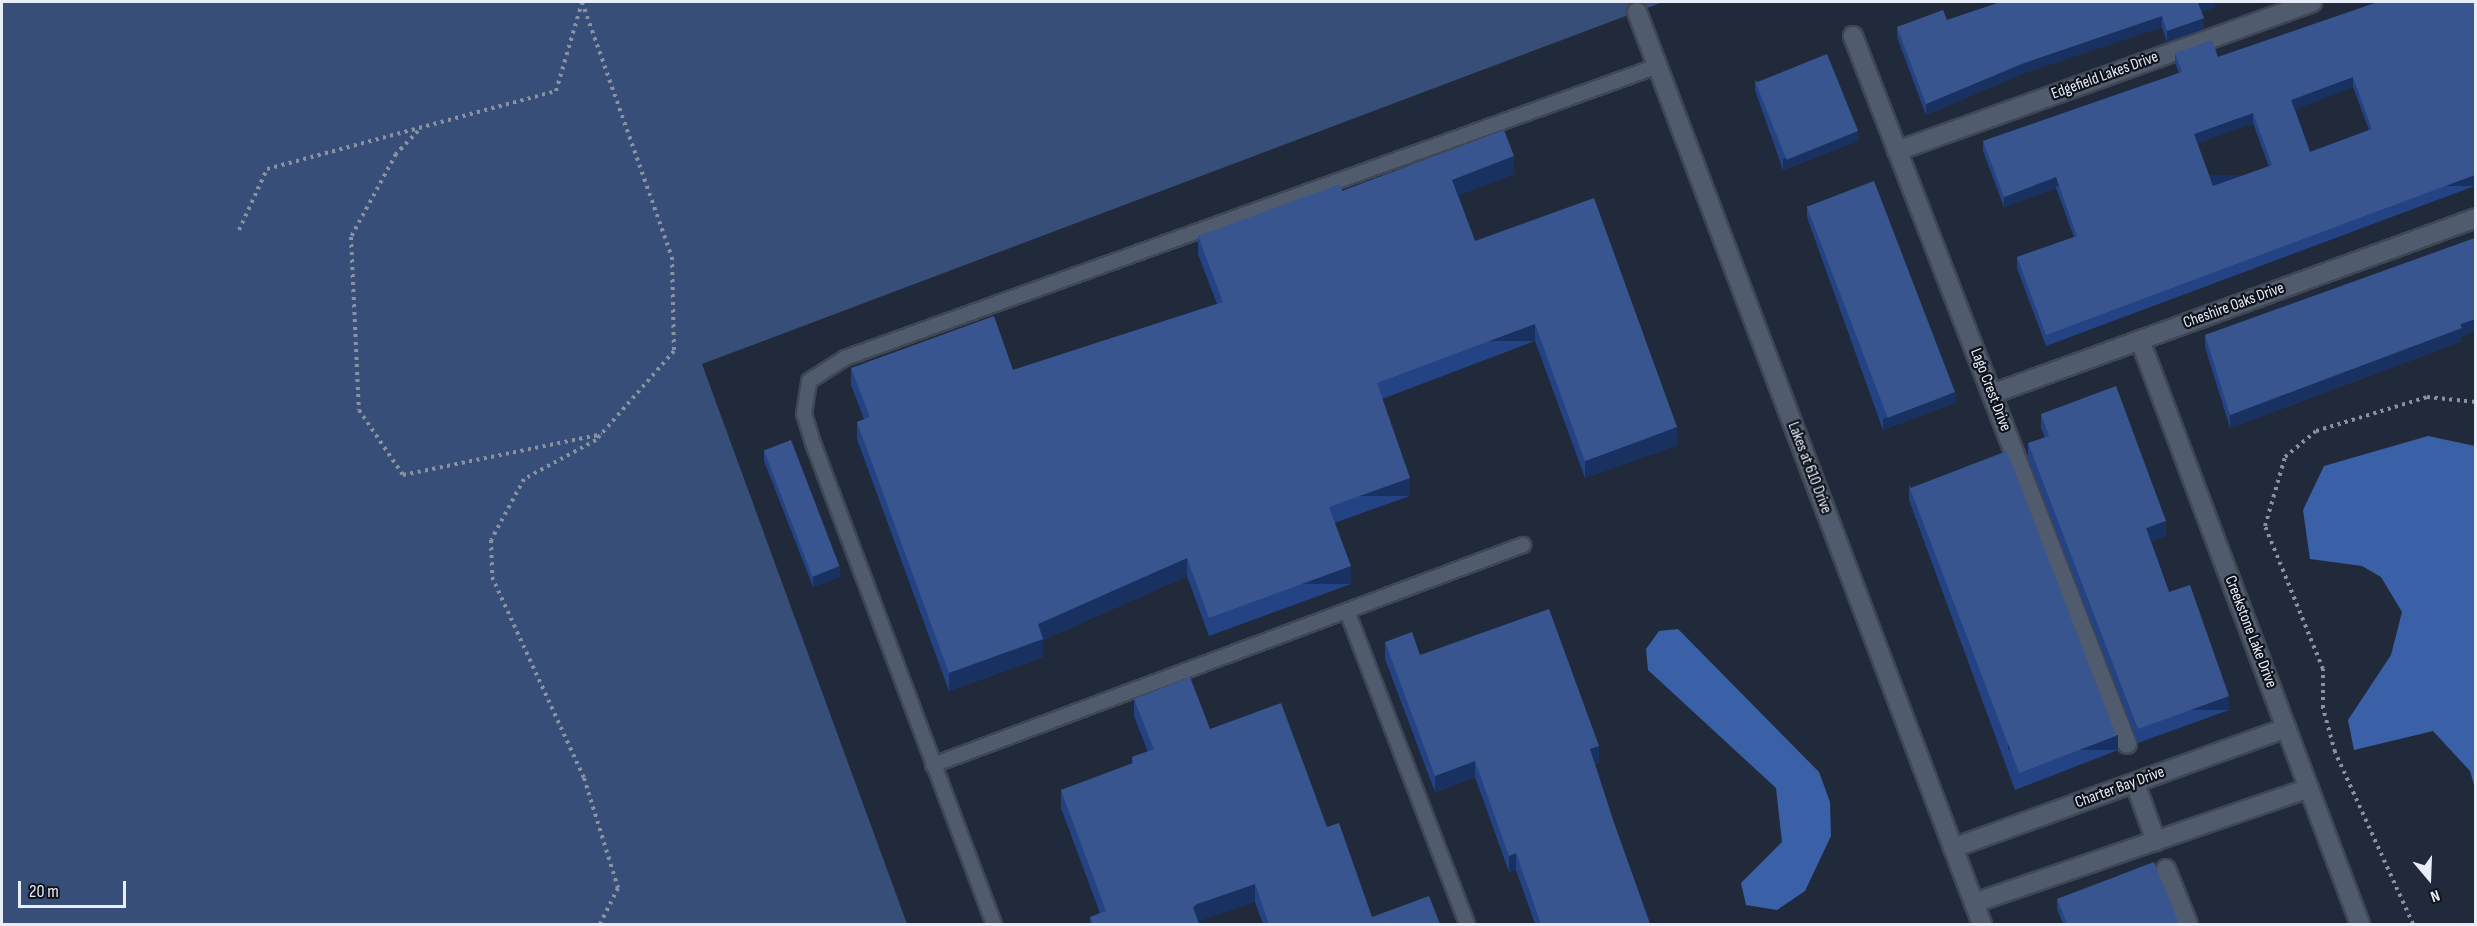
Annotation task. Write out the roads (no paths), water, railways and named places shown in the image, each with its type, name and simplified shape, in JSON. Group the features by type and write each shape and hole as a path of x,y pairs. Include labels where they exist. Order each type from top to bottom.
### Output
{"street":[{"name":"Edgefield Lakes Drive","path":"1897,151 2312,2"},
{"name":"Lakes at 610 Drive","path":"1637,12 1982,924"},
{"name":"Lago Crest Drive","path":"1852,36 2127,744"},
{"name":"Cheshire Oaks Drive","path":"1992,394 2475,218"},
{"name":"Creekstone Lake Drive","path":"2140,340 2360,924"},
{"name":"Charter Bay Drive","path":"1953,848 2286,728"},
{"path":"2135,783 2156,841"},
{"path":"1974,903 2309,788"},
{"path":"2166,869 2188,924"}],"lane":[{"path":"994,924 813,443 804,414 809,381 845,358 1658,66"},
{"path":"933,765 1522,545"},
{"path":"1347,610 1467,924"}]}
